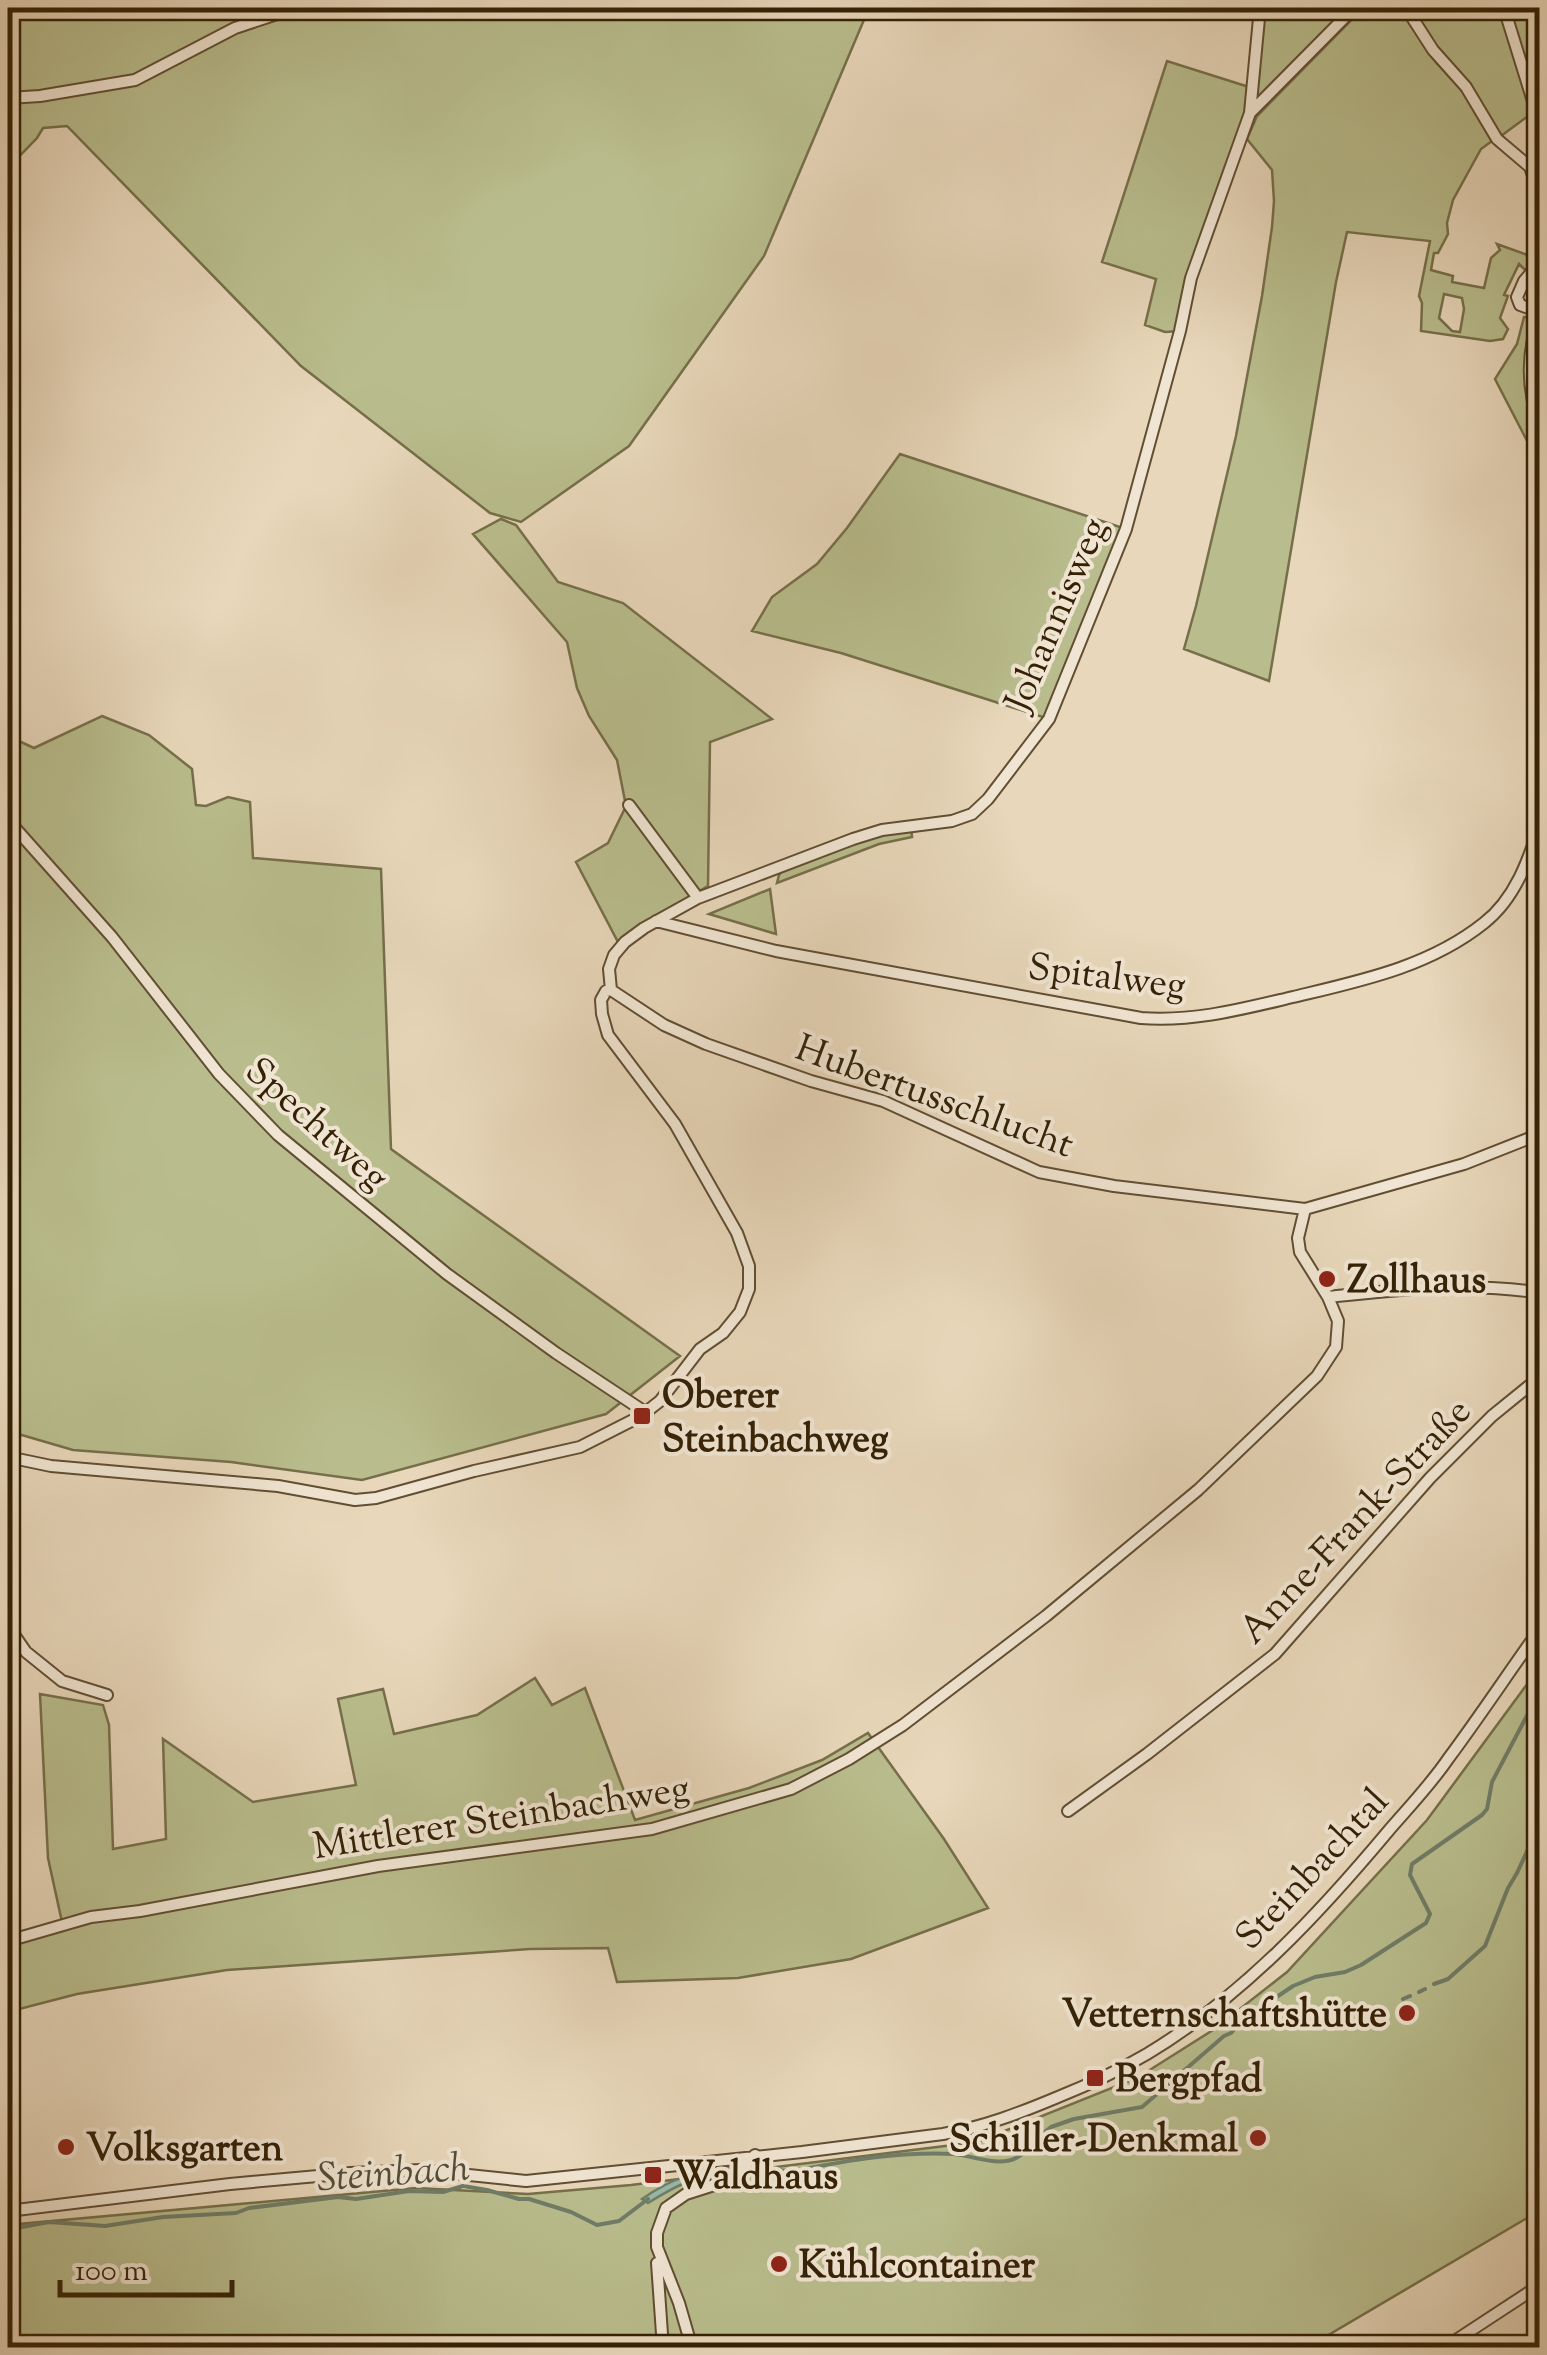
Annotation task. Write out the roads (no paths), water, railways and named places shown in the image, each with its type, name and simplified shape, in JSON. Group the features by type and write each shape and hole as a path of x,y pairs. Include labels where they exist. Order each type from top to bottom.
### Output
{"street":[{"path":"8,98 135,80 235,28 295,8"},
{"name":"Johannisweg","path":"611,990 609,969 625,942 698,898 852,838 972,814 1049,719 1126,529 1191,278 1250,113 1260,8"},
{"path":"1250,113 1354,8"},
{"path":"1406,8 1433,50 1466,87 1497,139 1530,167 1540,196"},
{"path":"1504,8 1540,124"},
{"path":"1540,267 1524,282 1518,298 1520,304 1540,314 1527,374 1540,425"},
{"path":"629,804 698,898"},
{"name":"Spechtweg","path":"8,820 112,937 218,1074 278,1135 447,1274 645,1412"},
{"name":"Spitalweg","path":"656,921 776,950 1142,1018 1194,1019 1378,977 1450,945 1487,921 1514,888 1540,824"},
{"path":"8,1457 50,1466 278,1486 355,1500 580,1448 645,1412 670,1392 700,1349 724,1333 740,1312 749,1289 750,1266 736,1233 675,1124 608,1035 601,1000 606,990 611,990"},
{"name":"Hubertusschlucht","path":"611,990 664,1025 706,1044 812,1081 883,1100 1038,1172 1305,1211"},
{"path":"1540,1134 1464,1164 1305,1211 1298,1238 1300,1252 1328,1297 1412,1288 1518,1289 1540,1293"},
{"name":"Mittlerer Steinbachweg","path":"8,1941 91,1918 378,1866 652,1829 791,1788 849,1759 903,1725 1046,1616 1198,1490 1317,1376 1336,1347 1338,1321 1328,1297"},
{"name":"Anne-Frank-Straße","path":"1068,1812 1275,1654 1430,1478 1492,1416 1540,1376"},
{"path":"8,1626 26,1652 62,1681 107,1695"},
{"name":"Steinbachtal","path":"8,2211 351,2173 421,2170 526,2180 651,2168 974,2128 1028,2110 1146,2055 1243,1985 1354,1872 1446,1762 1540,1629"},
{"path":"663,2348 657,2234 666,2208 686,2194 733,2179 755,2155"},
{"path":"657,2247 692,2348"},
{"path":"1444,2348 1540,2284"}],"waterway":[{"name":"Steinbach","path":"727,2172 754,2175 914,2154 954,2154 1007,2161 1022,2154 1023,2146 1051,2127 1142,2107 1241,2021 1293,1986 1361,1965 1426,1923 1430,1914 1410,1875 1412,1864 1487,1809 1492,1782 1540,1697"},
{"path":"1434,1984 1448,1979 1485,1946 1540,1823"},
{"path":"1419,1992 1425,1989"},
{"path":"1403,1999 1410,1996"},
{"name":"Steinbach","path":"8,2226 49,2222 105,2226 163,2217 236,2213 338,2197 443,2192 463,2186 529,2199 597,2225 619,2221 648,2199"}],"place":[{"name":"Zollhaus","path":"1327,1279"},
{"name":"Oberer Steinbachweg","path":"642,1416"},
{"name":"Vetternschaftshütte","path":"1407,2013"},
{"name":"Bergpfad","path":"1095,2078"},
{"name":"Schiller-Denkmal","path":"1258,2138"},
{"name":"Volksgarten","path":"66,2147"},
{"name":"Waldhaus","path":"653,2175"},
{"name":"Kühlcontainer","path":"779,2264"}]}
